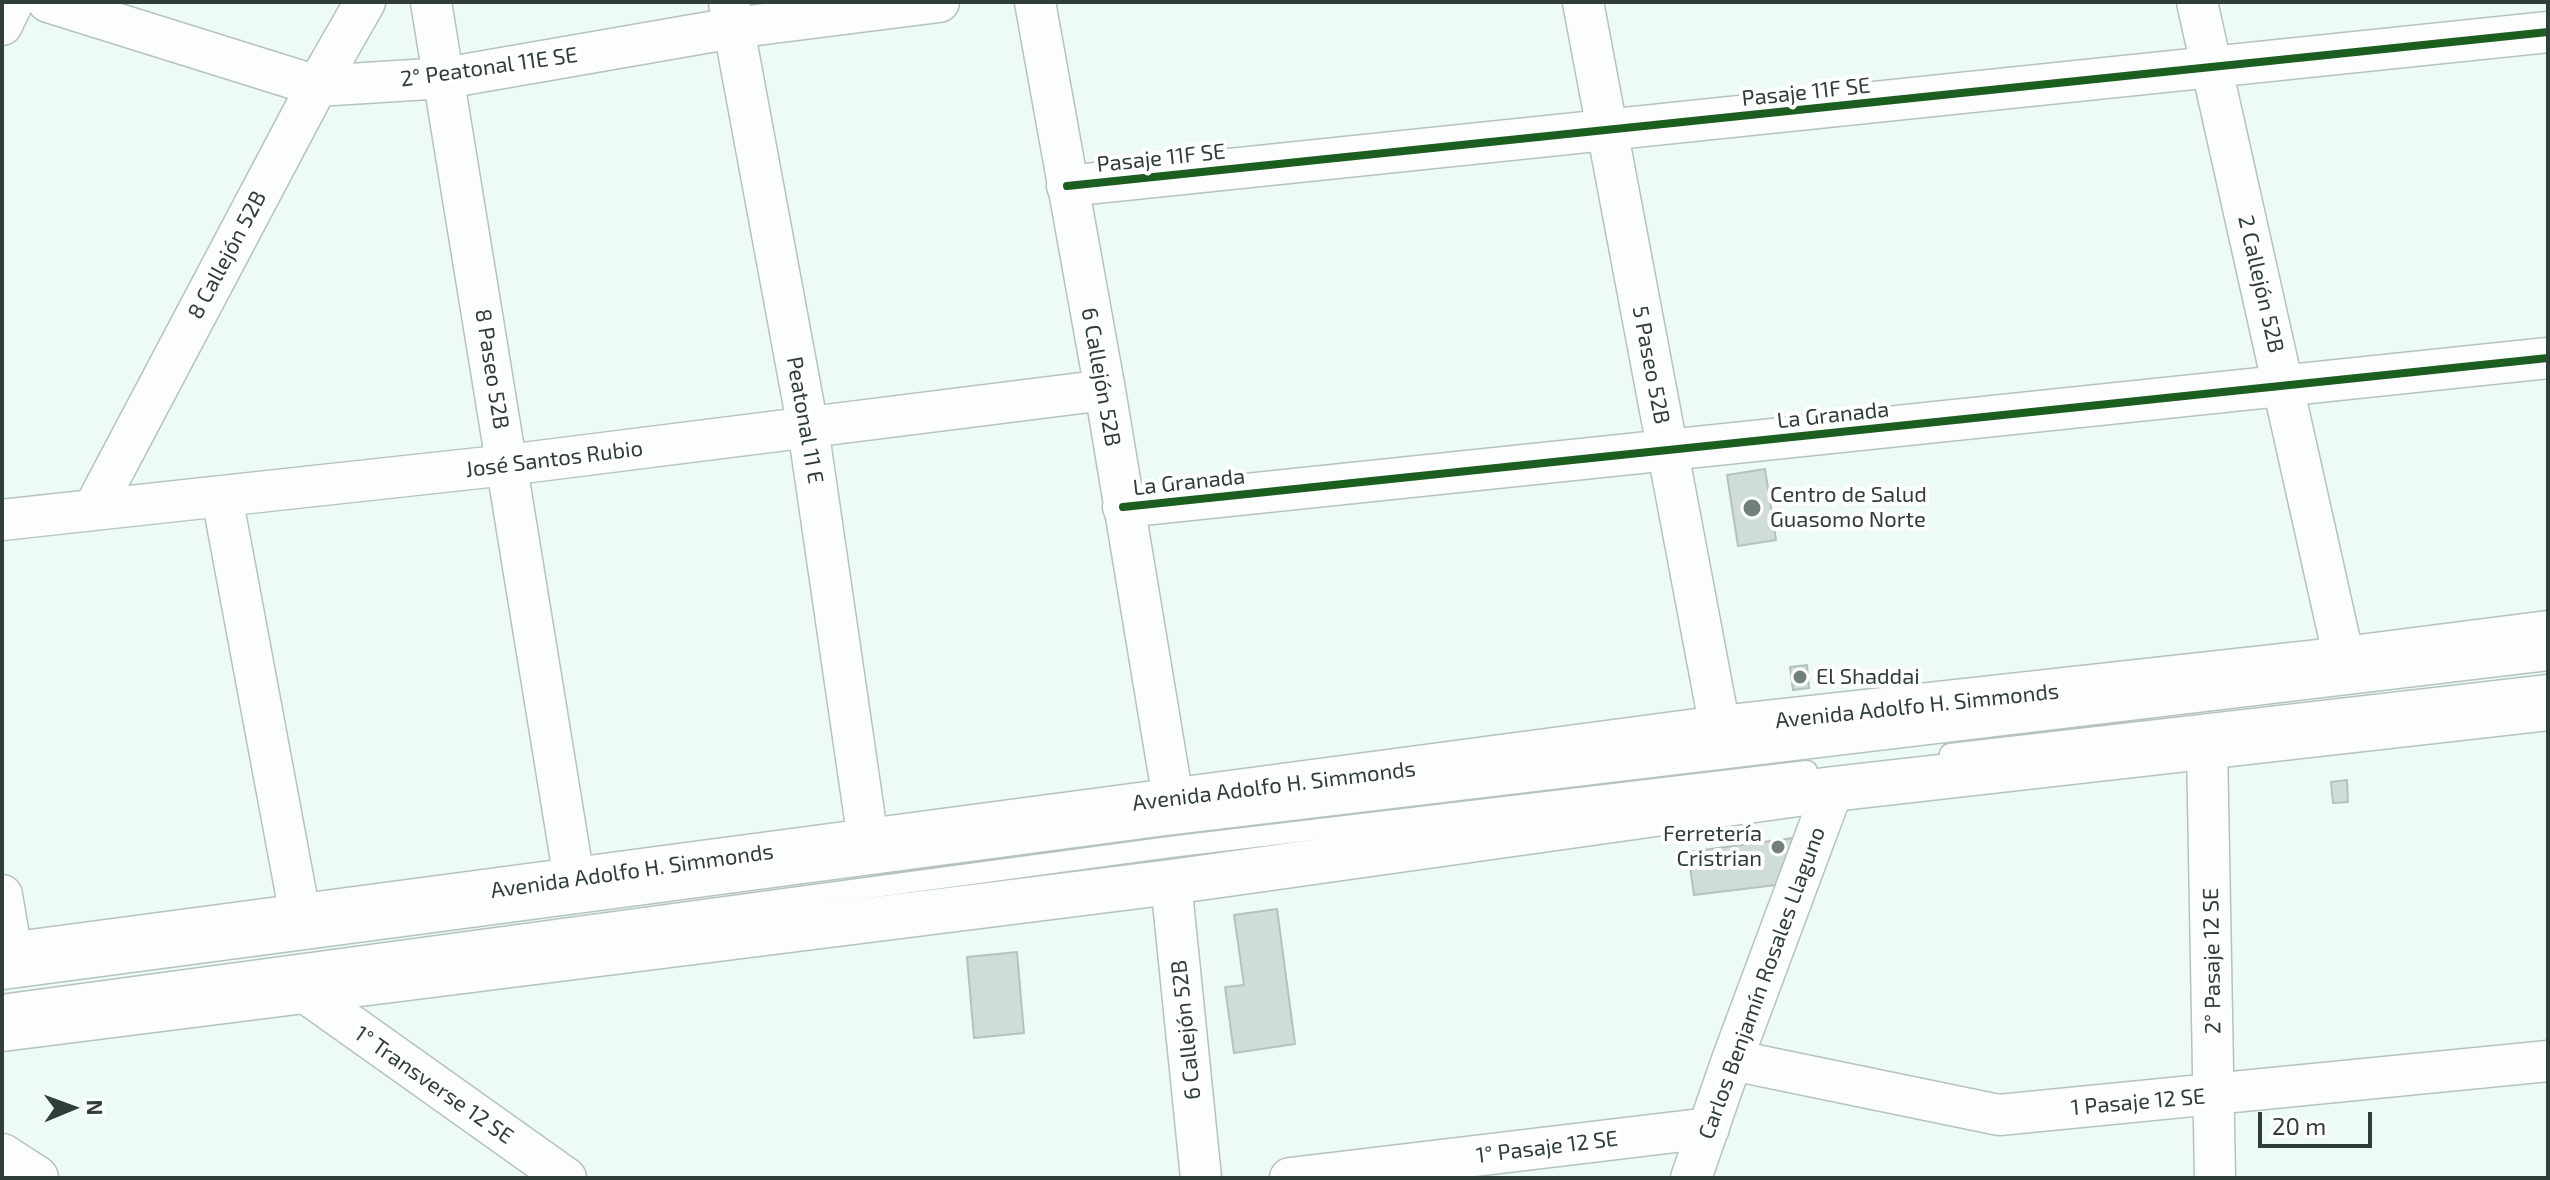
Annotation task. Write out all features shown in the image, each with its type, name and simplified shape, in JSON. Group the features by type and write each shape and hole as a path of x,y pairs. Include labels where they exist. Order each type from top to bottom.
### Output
{"main road":[{"name":"Avenida Adolfo H. Simmonds","path":"5,963 300,915 1720,728 2344,659 2548,633"},
{"path":"2,1029 1171,882 1834,778 2207,745 2548,708"},
{"path":"2,1156 36,1178"}],"street":[{"path":"2,25 13,2"},
{"name":"2° Peatonal 11E SE","path":"48,2 317,86 445,78 731,15 939,2"},
{"name":"8 Callejón 52B","path":"93,510 317,86 365,2"},
{"name":"8 Paseo 52B","path":"431,2 574,879"},
{"name":"6 Callejón 52B","path":"1035,2 1105,390 1173,799"},
{"name":"5 Paseo 52B","path":"1583,2 1720,728"},
{"name":"2 Callejón 52B","path":"2197,2 2344,659"},
{"name":"Peatonal 11 E","path":"731,15 808,428 868,840"},
{"name":"Pasaje 11F SE","path":"1067,186 2548,32"},
{"name":"La Granada","path":"1123,507 2548,358"},
{"name":"José Santos Rubio","path":"2,520 507,465 1105,390"},
{"path":"222,497 300,915"},
{"name":"2° Pasaje 12 SE","path":"2207,745 2215,1178"},
{"name":"Carlos Benjamín Rosales Llaguno","path":"1691,1178 1834,778"},
{"name":"6 Callejón 52B","path":"1171,882 1201,1178"},
{"path":"2,895 5,963"},
{"name":"1° Transverse 12 SE","path":"303,991 566,1178"},
{"name":"1 Pasaje 12 SE","path":"1732,1060 1999,1115 2548,1061"},
{"name":"1° Pasaje 12 SE","path":"1290,1178 1373,1173 1709,1128"}],"lane":[{"name":"Avenida Adolfo H. Simmonds","path":"5,963 2548,660"},
{"path":"1929,756 2548,685"},
{"path":"2,1005 1155,849 1834,778"}],"building":[{"name":"Centro de Salud Guasomo Norte","path":"1765,469 1776,540 1738,546 1727,475"},
{"name":"El Shaddai","path":"1807,665 1809,688 1793,690 1790,667"},
{"path":"2347,780 2348,802 2333,803 2331,782"},
{"path":"1793,838 1776,885 1694,895 1688,852"},
{"path":"1277,909 1295,1044 1234,1053 1225,987 1244,985 1234,915"},
{"path":"1017,952 1024,1033 974,1038 967,957"}],"cycle path":[{"path":"1067,186 2548,32"},
{"path":"1123,507 2548,358"}],"place":[{"name":"Centro de Salud Guasomo Norte","path":"1752,508"},
{"name":"El Shaddai","path":"1800,677"},
{"name":"Ferretería Cristrian","path":"1778,847"}]}
